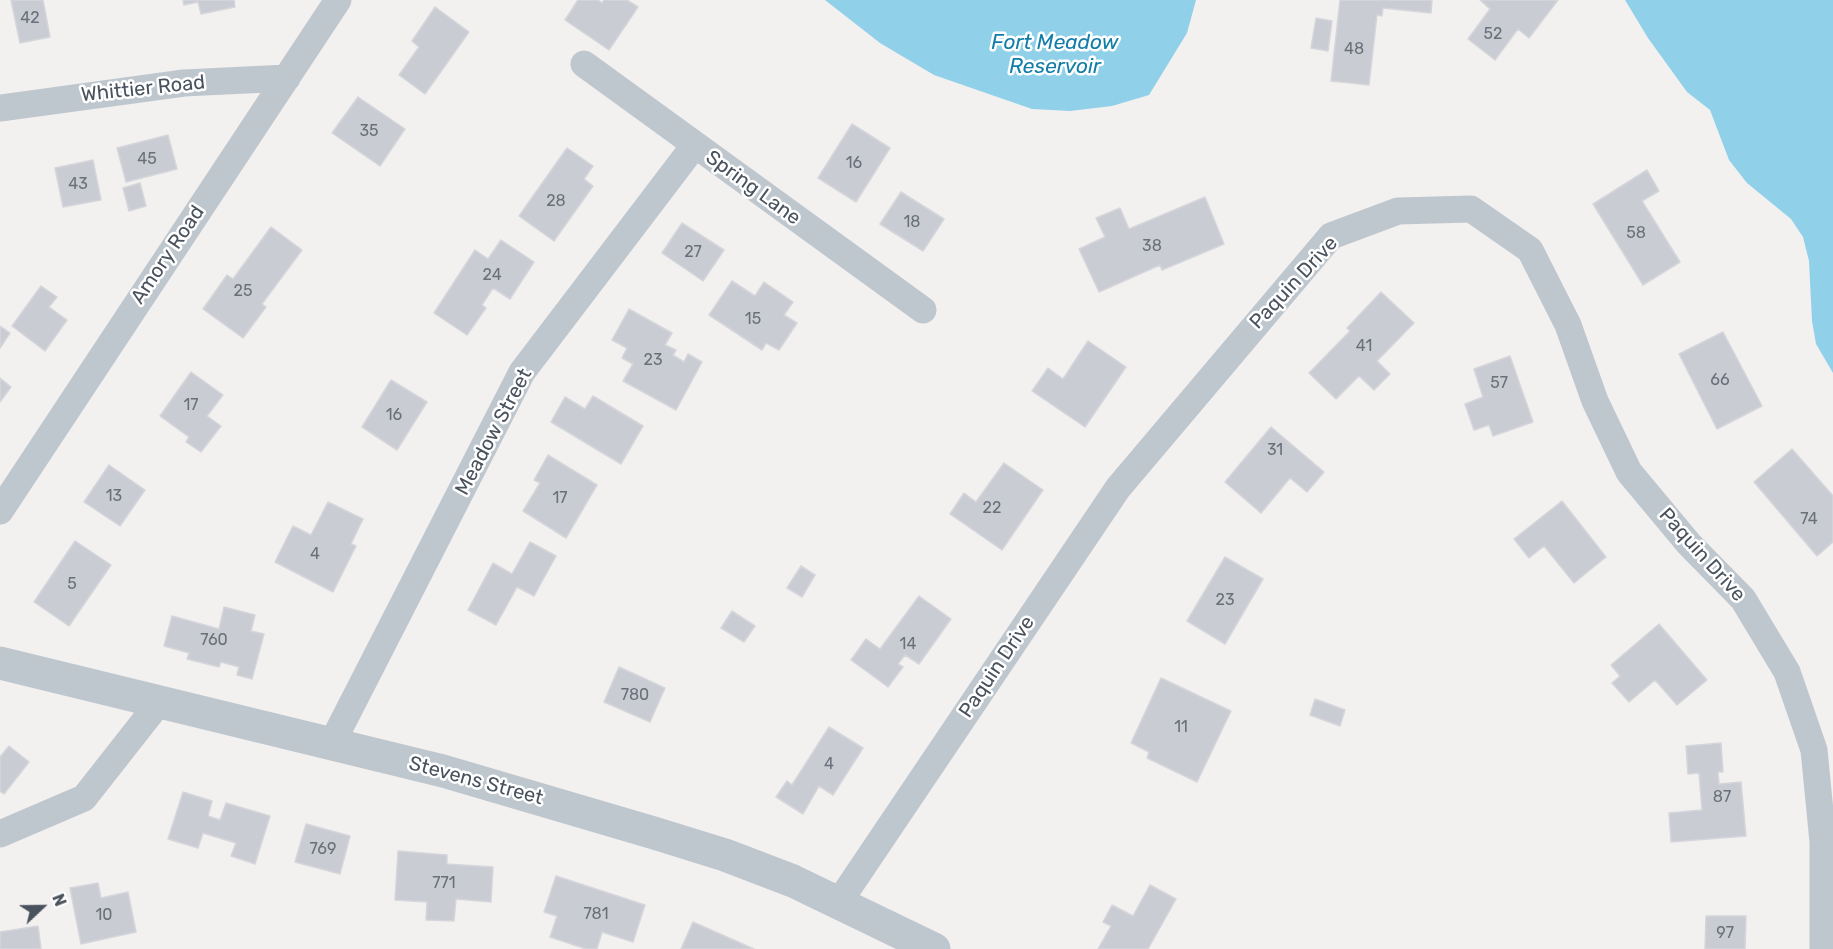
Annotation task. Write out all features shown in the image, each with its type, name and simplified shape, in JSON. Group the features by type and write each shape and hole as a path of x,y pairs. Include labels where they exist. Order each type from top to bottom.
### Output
{"street":[{"name":"Amory Road","path":"0,511 338,0"},
{"name":"Spring Lane","path":"584,64 923,310"},
{"name":"Whittier Road","path":"0,108 184,83 287,78"},
{"name":"Meadow Street","path":"333,743 522,372 694,146"},
{"name":"Paquin Drive","path":"839,902 1118,488 1332,236 1398,212 1471,209 1530,250 1569,325 1594,401 1629,472 1689,543 1743,599 1787,672 1814,750 1823,842 1823,949"},
{"name":"Stevens Street","path":"0,663 161,700 504,788 725,855 839,902 934,949"},
{"path":"0,834 84,798 161,700"}],"water":[{"name":"Fort Meadow Reservoir","path":"825,0 1196,0 1187,33 1149,95 1112,106 1070,111 1032,109 934,75 880,43"},
{"path":"1625,0 1833,0 1833,373 1816,344 1812,321 1809,261 1803,237 1791,219 1747,183 1729,160 1710,110 1687,92 1648,38"}],"building":[{"path":"11,0 43,0 50,37 20,43"},
{"path":"183,0 234,0 235,7 201,14 198,2 184,5"},
{"path":"578,0 598,0 602,3 604,0 627,0 638,7 609,50 565,20"},
{"path":"1340,0 1432,0 1431,13 1383,8 1382,16 1377,15 1369,85 1331,81"},
{"path":"1480,0 1558,0 1529,38 1518,29 1495,60 1468,39 1490,9"},
{"path":"435,7 469,32 425,94 399,75 419,47 412,41"},
{"path":"1316,18 1332,21 1328,51 1311,48"},
{"path":"358,97 405,129 380,166 332,133"},
{"path":"852,124 890,148 856,202 818,178"},
{"path":"168,135 177,169 126,182 117,148"},
{"path":"567,148 593,166 584,179 593,186 554,241 519,216"},
{"path":"93,160 101,200 63,207 55,168"},
{"path":"1647,170 1659,191 1642,201 1680,262 1643,285 1593,204"},
{"path":"140,183 146,206 129,211 123,188"},
{"path":"901,192 944,219 923,251 880,224"},
{"path":"1205,197 1224,244 1162,270 1160,265 1099,292 1079,249 1105,237 1096,218 1120,208 1129,229"},
{"path":"682,223 724,250 703,281 662,253"},
{"path":"271,227 302,250 262,304 266,307 243,338 203,309 227,275 233,279"},
{"path":"501,240 534,262 510,299 493,288 482,305 486,308 467,335 434,313 475,250 488,259"},
{"path":"732,281 755,296 764,282 793,302 784,315 797,323 779,350 766,343 762,350 709,315"},
{"path":"41,286 57,297 49,307 67,320 45,351 12,326"},
{"path":"1381,292 1414,323 1377,361 1390,374 1374,390 1359,376 1336,399 1309,373 1350,331 1347,328"},
{"path":"629,309 672,333 665,345 676,350 673,355 684,362 688,354 702,362 676,410 623,381 633,364 622,358 627,348 612,340"},
{"path":"0,326 10,333 0,348"},
{"path":"1723,332 1762,406 1717,429 1679,354"},
{"path":"1088,341 1126,367 1085,427 1032,391 1048,368 1063,379"},
{"path":"1510,356 1533,422 1493,436 1489,425 1474,430 1465,404 1483,397 1474,369"},
{"path":"191,372 223,395 207,416 221,426 201,452 186,442 189,437 160,416"},
{"path":"0,378 11,387 0,402"},
{"path":"391,380 427,402 397,450 362,427"},
{"path":"593,396 643,426 621,464 551,422 565,397 585,409"},
{"path":"1271,427 1324,472 1307,492 1290,478 1261,513 1225,482"},
{"path":"1792,449 1833,496 1833,542 1817,556 1754,482"},
{"path":"548,455 597,485 566,538 523,511 540,483 534,480"},
{"path":"1004,463 1043,490 1002,550 950,514 964,493 976,502"},
{"path":"109,465 145,490 120,526 84,502"},
{"path":"1562,501 1606,557 1574,583 1544,546 1529,558 1514,539"},
{"path":"328,502 363,519 351,544 356,546 333,592 275,562 293,526 311,535"},
{"path":"75,541 111,565 69,626 34,602"},
{"path":"530,542 556,556 534,596 517,587 496,625 468,610 493,563 512,574"},
{"path":"1225,557 1263,579 1225,644 1187,621"},
{"path":"801,566 815,575 802,597 787,588"},
{"path":"919,596 951,619 919,664 905,655 898,664 903,667 888,687 851,660 866,639 880,649"},
{"path":"224,607 255,615 251,631 264,634 252,679 237,675 239,667 221,662 219,667 187,659 189,653 164,646 172,616 219,629"},
{"path":"732,611 755,626 744,642 721,628"},
{"path":"1659,624 1707,680 1677,705 1655,680 1629,702 1612,683 1620,676 1611,665"},
{"path":"619,667 665,688 650,722 604,702"},
{"path":"1161,678 1231,711 1197,782 1147,758 1149,752 1131,743"},
{"path":"1315,699 1345,710 1340,726 1310,715"},
{"path":"829,727 863,748 833,795 819,786 803,814 776,797 787,781 792,785"},
{"path":"1721,743 1723,772 1718,772 1719,784 1741,782 1746,836 1671,842 1669,813 1702,810 1699,773 1688,774 1686,746"},
{"path":"9,746 29,762 4,794 0,791 0,757"},
{"path":"183,792 212,801 208,816 220,820 226,803 270,816 255,864 231,856 236,843 203,833 198,848 168,839"},
{"path":"306,824 350,836 340,874 295,862"},
{"path":"398,851 447,855 447,864 493,867 491,902 456,899 454,921 426,920 427,902 395,900"},
{"path":"556,876 645,905 633,942 602,932 597,949 586,949 550,937 557,916 544,912"},
{"path":"98,883 101,898 128,892 136,932 81,944 70,888"},
{"path":"1150,885 1176,899 1148,949 1098,949 1111,926 1103,922 1112,905 1133,916"},
{"path":"1706,916 1746,916 1745,949 1705,949"},
{"path":"693,922 754,949 681,949"},
{"path":"38,926 41,949 0,949 0,932"}]}
